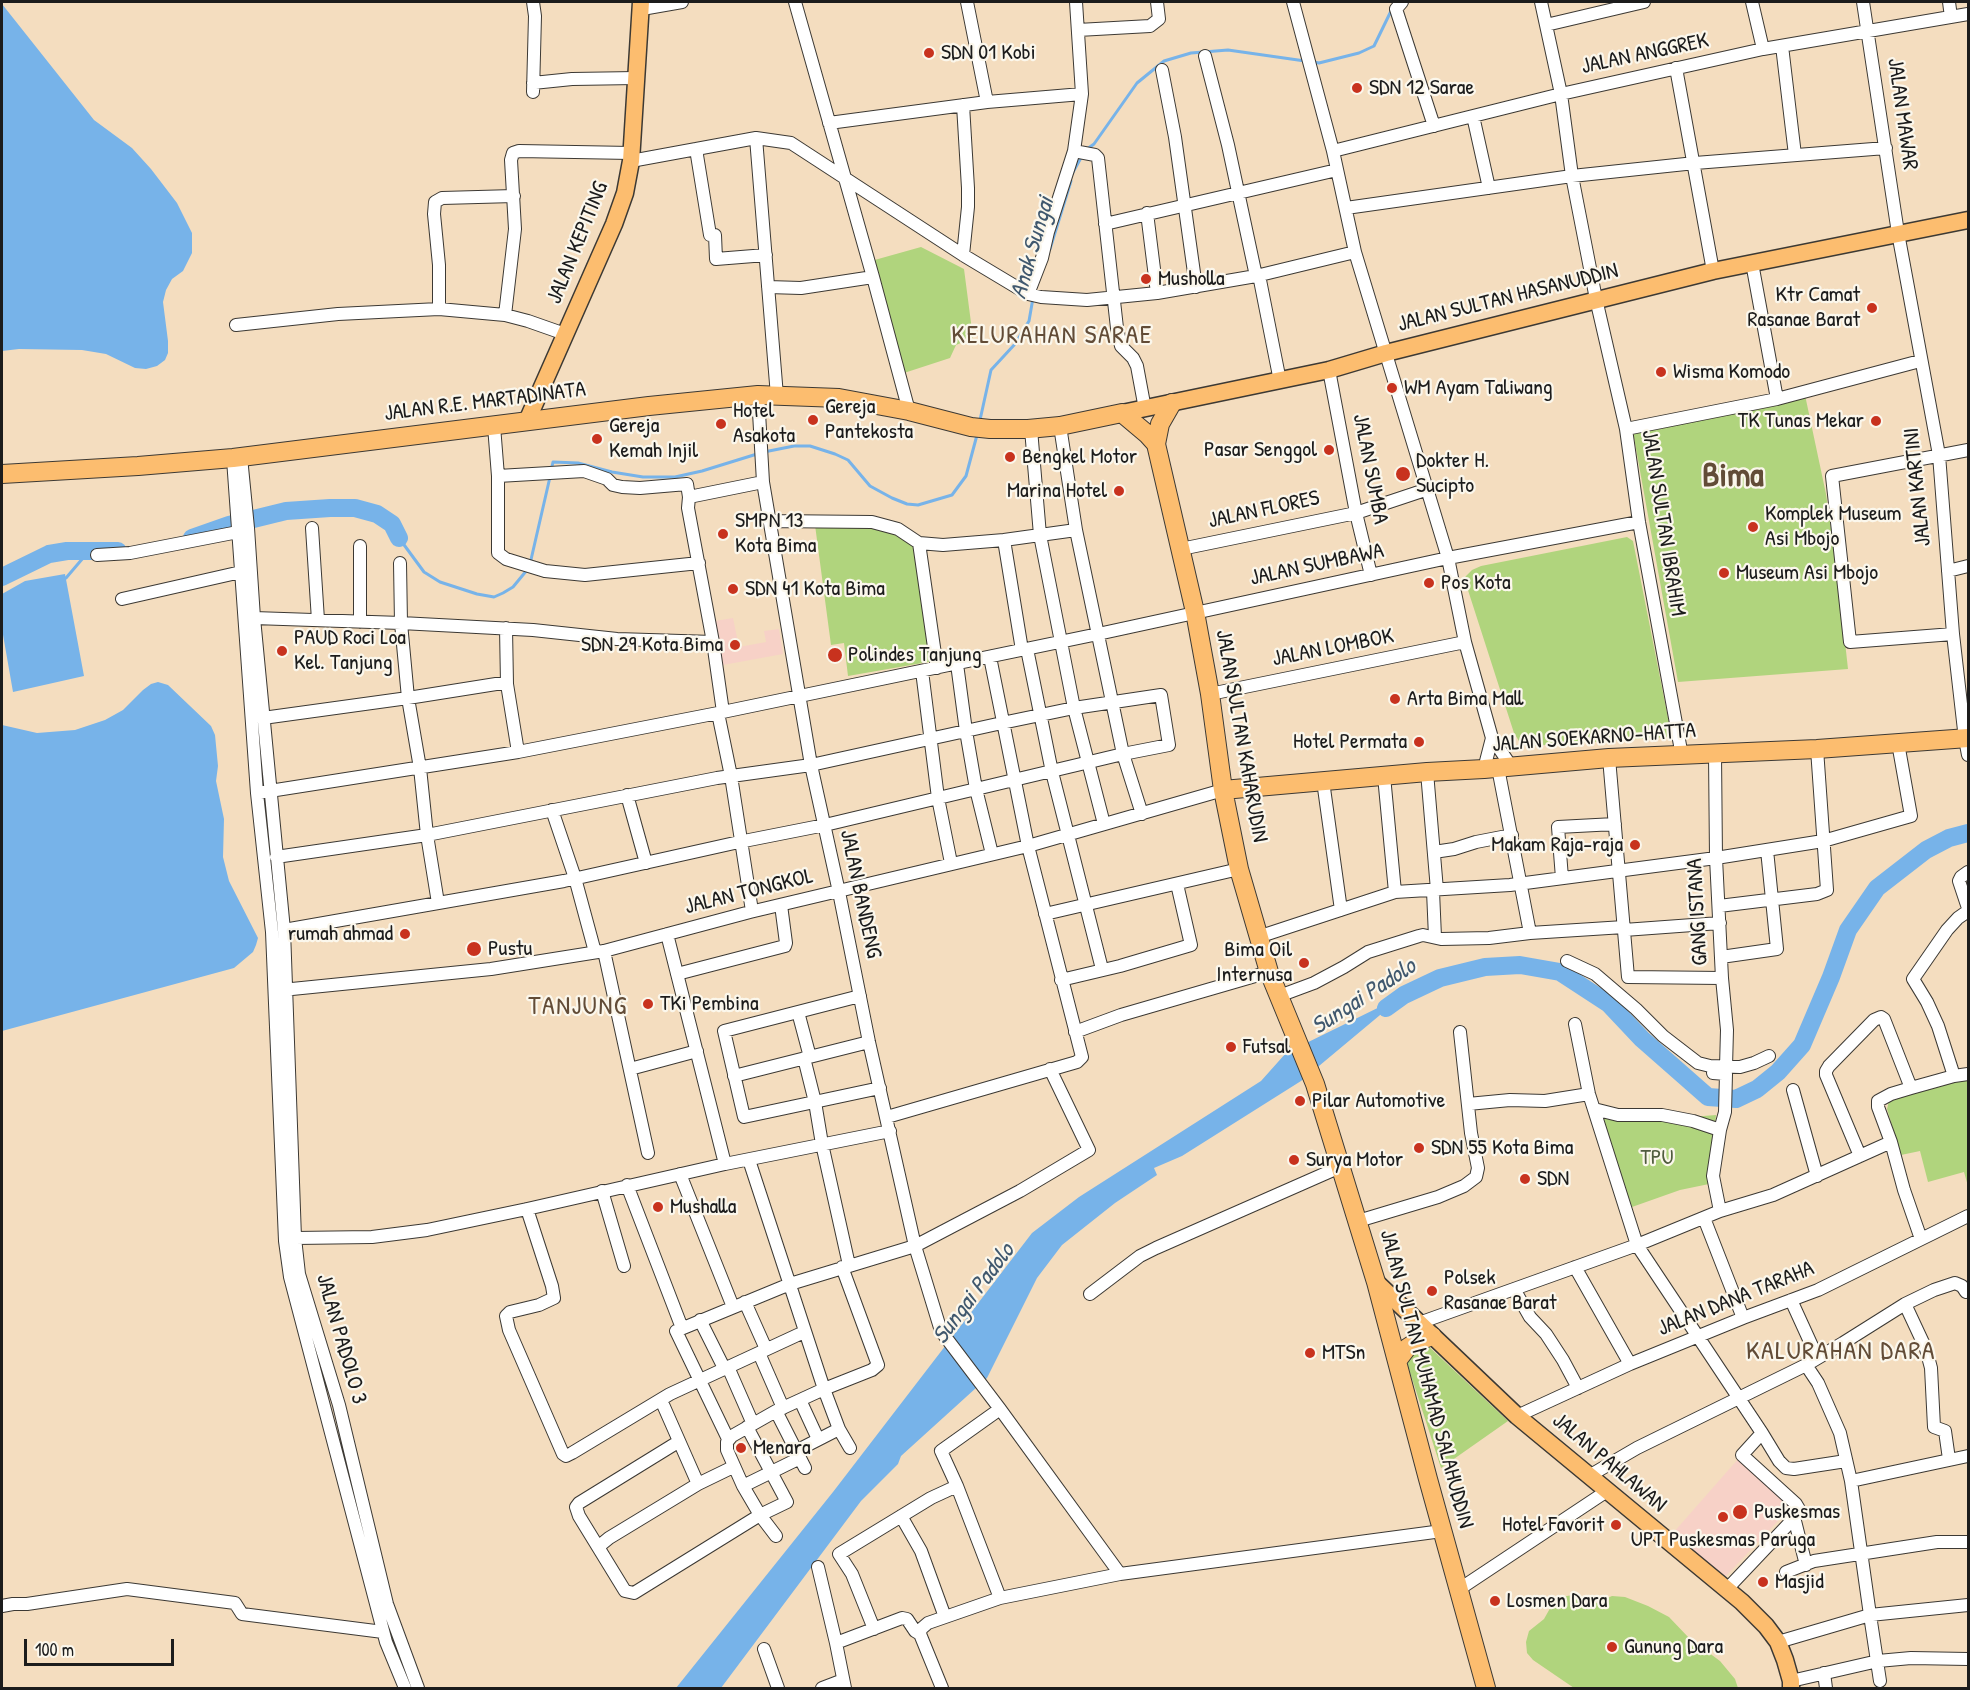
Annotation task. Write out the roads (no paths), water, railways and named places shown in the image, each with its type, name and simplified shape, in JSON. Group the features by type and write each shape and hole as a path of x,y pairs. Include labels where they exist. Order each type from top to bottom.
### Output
{"highway":[{"name":"JALAN R.E. MARTADINATA","path":"2,474 138,466 237,457 649,406 758,395 839,398 909,411 971,427 1031,429"},
{"path":"1156,444 1160,424 1172,404"},
{"path":"1122,414 1156,444"},
{"name":"JALAN SULTAN HASANUDDIN","path":"1031,429 1122,414"},
{"name":"JALAN SULTAN KAHARUDIN","path":"1156,444 1195,612 1210,694 1223,790 1239,869 1269,972 1315,1084"},
{"name":"JALAN SOEKARNO-HATTA","path":"1223,790 1610,758 1898,743 1967,744"},
{"name":"JALAN SULTAN MUHAMAD SALAHUDDIN","path":"1315,1084 1376,1282 1486,1689"},
{"path":"1397,1361 1407,1348 1432,1336"}],"main road":[{"name":"JALAN KEPITING","path":"527,421 625,194 631,158 642,5"},
{"name":"JALAN SULTAN HASANUDDIN","path":"1122,414 1329,370 1386,353 1713,271 1968,220"},
{"name":"JALAN PAHLAWAN","path":"1376,1282 1517,1416 1726,1589 1766,1626 1778,1642 1791,1685"}],"street":[{"path":"533,2 535,16 533,87 572,79 636,78"},
{"path":"642,5 682,2"},
{"path":"795,2 909,411"},
{"path":"967,2 987,102"},
{"path":"1033,296 1048,232 1080,152 1082,94 1076,2"},
{"path":"1078,30 1150,26 1159,19 1157,2"},
{"path":"1293,2 1333,151 1355,252 1448,558 1465,642 1492,738 1530,933"},
{"path":"1402,2 1396,9 1434,126"},
{"name":"JALAN SULTAN IBRAHIM","path":"1541,2 1561,94 1572,176 1596,299 1626,429 1639,522 1682,756"},
{"path":"1546,26 1644,2"},
{"path":"1752,2 1763,49"},
{"name":"JALAN MAWAR","path":"1863,2 1898,233"},
{"path":"1948,2 1952,17"},
{"name":"JALAN ANGGREK","path":"1333,151 1561,94 1763,49 1968,14"},
{"path":"1782,46 1795,155"},
{"path":"1205,56 1228,145 1280,381"},
{"path":"1676,68 1713,271"},
{"path":"1162,70 1175,137 1196,287"},
{"path":"829,123 987,102 1082,94"},
{"path":"963,105 968,188 963,255"},
{"path":"1473,116 1489,188"},
{"path":"756,138 777,396"},
{"path":"505,315 515,229 511,159 515,151 631,158 696,150 756,138 791,143 963,255 1033,296 1087,300 1114,299 1258,275 1355,252"},
{"path":"1346,208 1572,176 1695,163 1886,148"},
{"path":"696,150 710,235 715,235 716,259 766,255"},
{"path":"1080,152 1097,156 1121,346 1133,358 1137,366 1145,409"},
{"path":"1105,224 1337,170"},
{"path":"439,309 435,202 442,198 514,196"},
{"path":"1147,213 1157,293"},
{"name":"JALAN KARTINI","path":"1898,233 1939,455 1953,634 1967,744"},
{"path":"1752,263 1777,399"},
{"path":"768,287 801,288 873,276"},
{"path":"236,325 338,314 439,309 505,315 565,334"},
{"path":"1626,429 1777,399 1920,361"},
{"name":"JALAN SUMBA","path":"1329,370 1356,513 1371,575"},
{"name":"JALAN BANDENG","path":"758,395 763,482 798,696 869,1042 915,1246 941,1331 1000,1409"},
{"path":"494,426 498,476 498,554 506,559 545,572 585,574 699,563"},
{"path":"1060,426 1076,530 1112,702 1123,754 1142,814"},
{"path":"1031,429 1040,535 1074,708 1104,824"},
{"path":"1953,634 1850,642 1833,476 1968,450"},
{"path":"237,457 241,511 241,572 263,793 272,932 282,990"},
{"path":"498,476 584,471 622,487 640,488 687,484 688,508 713,642 721,713 752,911"},
{"path":"689,497 763,482"},
{"name":"JALAN FLORES","path":"1181,549 1356,513 1428,489"},
{"path":"769,521 872,522 898,529 919,543 943,545 1004,540 1076,530"},
{"name":"JALAN SUMBAWA","path":"263,793 518,753 1024,650 1448,558 1639,522"},
{"path":"312,528 318,620"},
{"path":"97,555 130,553 241,529"},
{"path":"241,529 254,618 263,718 263,793 276,857 284,930 282,990"},
{"path":"1004,540 1024,650 1102,969"},
{"path":"919,543 937,668"},
{"path":"360,546 360,622"},
{"path":"400,563 400,622 408,698 438,903"},
{"path":"1948,571 1968,566"},
{"path":"122,599 241,572"},
{"path":"254,618 400,622 506,628 617,639 713,642"},
{"path":"506,628 507,684 518,753"},
{"name":"JALAN LOMBOK","path":"1210,694 1465,642"},
{"path":"887,1117 1081,1059 1028,846 990,657"},
{"path":"957,664 976,789 992,854"},
{"path":"922,671 938,798 951,863"},
{"path":"263,718 507,684"},
{"path":"276,857 427,835 731,776 811,765 1074,708 1161,695 1169,745 825,825 575,878 284,930"},
{"path":"1492,738 1498,768"},
{"path":"1258,937 1395,892 1521,884 1716,858 1823,840 1911,816 1898,743"},
{"path":"1719,906 1817,894 1827,890 1817,749"},
{"name":"GANG ISTANA","path":"1715,754 1716,858 1727,1030 1725,1112 1713,1176 1720,1211"},
{"path":"1610,758 1628,977 1722,978"},
{"path":"1426,772 1434,852 1435,937"},
{"path":"1384,776 1395,892"},
{"path":"1323,781 1341,910"},
{"name":"JALAN TONGKOL","path":"282,990 490,969 599,951 752,911 1028,846 1223,790"},
{"path":"627,795 646,863"},
{"path":"552,810 599,951 630,1069 648,1154"},
{"path":"1562,879 1558,827 1616,824"},
{"path":"1434,852 1512,835"},
{"path":"1721,957 1777,949 1767,850"},
{"path":"1045,914 1239,869"},
{"path":"1954,1076 1938,1026 1913,979 1947,930 1968,909 1959,881 1960,877 1968,872"},
{"path":"1061,980 1120,966 1191,945 1177,884"},
{"path":"676,974 785,946 781,905"},
{"path":"1279,996 1314,983 1368,952 1419,936 1441,939 1489,938 1530,933 1720,923"},
{"path":"668,933 676,974 725,1164"},
{"path":"1567,961 1595,974 1663,1036 1703,1065 1726,1072 1768,1056"},
{"path":"1075,1032 1121,1015 1269,972"},
{"name":"JALAN PADOLO 3","path":"282,990 289,1211 285,1241 339,1405 387,1604 418,1689"},
{"path":"860,996 724,1031 744,1117 880,1088"},
{"path":"728,1439 779,1409 872,1370 878,1365 846,1266 798,1012"},
{"path":"1860,1156 1827,1075 1826,1071 1829,1066 1874,1020 1881,1017 1884,1019 1911,1088"},
{"path":"1575,1024 1589,1094 1637,1245 1779,1461 1786,1468 1794,1469 1846,1461"},
{"path":"1358,1221 1438,1197 1464,1186 1476,1177 1478,1168 1471,1133 1460,1032"},
{"path":"734,1076 869,1042"},
{"path":"630,1069 697,1051"},
{"path":"776,1536 760,1515 733,1467 727,1450 728,1439 676,1331 790,1284 915,1246 1020,1191 1089,1150 1050,1069"},
{"path":"1921,1239 1878,1101 1911,1088 1968,1074"},
{"path":"1793,1090 1817,1176"},
{"path":"1468,1104 1510,1100 1545,1101 1589,1094"},
{"path":"1594,1109 1618,1115 1662,1115 1693,1121 1720,1130"},
{"path":"295,1238 372,1237 427,1230 725,1164 890,1131"},
{"path":"1419,1323 1637,1245 1720,1211 1773,1195 1891,1142"},
{"path":"749,1160 804,1332 839,1429 850,1448"},
{"path":"1090,1294 1140,1256 1340,1167"},
{"path":"680,1174 762,1351 779,1409 800,1459"},
{"path":"627,1185 682,1328"},
{"path":"602,1191 624,1266"},
{"path":"527,1209 554,1298 539,1305 510,1312 506,1316 509,1330 563,1454 566,1456 699,1380 804,1332"},
{"name":"JALAN PADOLO 3","path":"289,1211 295,1238 295,1275 340,1466 383,1632 405,1689"},
{"name":"JALAN DANA TARAHA","path":"1517,1416 1629,1364 1818,1290 1968,1215"},
{"path":"1704,1218 1743,1318"},
{"path":"1575,1267 1629,1364"},
{"path":"1589,1476 1636,1448 1806,1365 1905,1304 1934,1290 1955,1283 1962,1286 1968,1294"},
{"path":"1514,1289 1530,1317 1546,1334 1563,1360 1578,1388"},
{"path":"1791,1300 1817,1357"},
{"path":"1905,1304 1926,1349 1931,1368 1926,1415 1935,1428 1945,1431 1949,1459"},
{"path":"678,1442 577,1505 576,1510 626,1591 634,1593 760,1515 787,1502 750,1426 726,1367 700,1320"},
{"path":"1806,1365 1818,1383 1840,1433 1851,1481 1880,1681"},
{"path":"661,1400 698,1484"},
{"path":"800,1400 818,1439"},
{"path":"1000,1598 957,1486 941,1451 1000,1409 1120,1574"},
{"path":"743,1486 800,1459 818,1439 839,1429"},
{"path":"1726,1589 1799,1509 1742,1455 1761,1433"},
{"path":"1851,1481 1968,1456"},
{"path":"340,1466 353,1462"},
{"path":"598,1547 698,1484 733,1467"},
{"path":"874,1629 852,1574 839,1554 931,1498 957,1486"},
{"path":"1458,1590 1607,1491"},
{"path":"901,1516 921,1551 945,1617"},
{"path":"1794,1517 1806,1564"},
{"path":"920,1634 921,1629 928,1623 1000,1598 1120,1574 1442,1531"},
{"path":"1786,1572 1814,1561 1937,1542 1968,1542"},
{"path":"818,1566 844,1684 822,1689"},
{"path":"2,1606 126,1589 235,1603 242,1614 383,1632"},
{"path":"1778,1642 1869,1615 1968,1605"},
{"path":"836,1643 902,1618 907,1619 915,1631 920,1634 942,1689"},
{"path":"764,1649 778,1689"},
{"path":"1791,1685 1824,1673 1878,1660 1968,1659"},
{"path":"1824,1673 1826,1689"}],"water":[{"path":"2,4 94,120 132,148 151,169 177,203 192,233 192,253 183,271 172,279 166,290 163,302 168,353 165,360 157,366 146,369 135,368 106,354 82,350 2,351"},
{"path":"65,574 84,676 13,692 2,629 2,594 25,581"},
{"path":"158,682 168,685 211,726 215,735 218,766 216,781 224,819 223,857 229,881 258,938 253,952 234,968 2,1031 2,725 37,733 75,730 105,720 123,710 143,690"},
{"path":"1404,995 1301,1081 1182,1156 1154,1168 1157,1175 1115,1203 1062,1245 1037,1278 987,1378 901,1456 898,1464 861,1501 721,1688 676,1688 833,1492 1032,1233 1079,1197 1261,1081 1286,1053"}],"waterway":[{"name":"Anak Sungai","path":"1314,62 1319,63 1359,53 1374,46 1392,9"},
{"name":"Anak Sungai","path":"1087,149 1094,144 1137,83 1164,61 1191,53 1228,50 1305,61"},
{"name":"Anak Sungai","path":"1072,174 1082,156"},
{"name":"Anak Sungai","path":"1050,249 1071,181"},
{"name":"Anak Sungai","path":"980,420 991,370 1015,344 1029,321 1033,298"},
{"name":"Anak Sungai","path":"764,452 794,446 810,446 835,454 848,460 870,486 907,504 918,505 952,495 966,476 977,435"},
{"name":"Anak Sungai","path":"551,471 553,462 578,463 643,477 675,477 757,454"},
{"name":"Anak Sungai","path":"530,564 550,477"},
{"path":"192,538 229,525 286,511 330,508 355,508 377,514 392,524 399,538"},
{"name":"Anak Sungai","path":"399,538 424,572 440,582 477,594 494,597 503,593 513,587 527,570"},
{"path":"2,577 49,554 67,551 118,551"},
{"path":"66,578 89,551"},
{"name":"Sungai Padolo","path":"1386,1008 1404,995 1440,978 1485,967 1520,965 1560,972 1609,1004 1642,1039 1708,1097 1736,1099 1757,1089 1778,1072 1802,1045 1848,930 1877,888 1926,850 1949,838 1968,833"}],"place":[{"name":"SDN 01 Kobi","path":"929,53"},
{"name":"SDN 12 Sarae","path":"1357,88"},
{"name":"Musholla","path":"1146,279"},
{"name":"Ktr Camat Rasanae Barat","path":"1872,308"},
{"name":"Wisma Komodo","path":"1661,372"},
{"name":"WM Ayam Taliwang","path":"1392,388"},
{"name":"Gereja Pantekosta","path":"813,420"},
{"name":"TK Tunas Mekar","path":"1876,421"},
{"name":"Hotel Asakota","path":"721,424"},
{"name":"Gereja Kemah Injil","path":"597,439"},
{"name":"Pasar Senggol","path":"1329,450"},
{"name":"Bengkel Motor","path":"1010,457"},
{"name":"Dokter H. Sucipto","path":"1403,474"},
{"name":"Marina Hotel","path":"1119,491"},
{"name":"Komplek Museum Asi Mbojo","path":"1753,527"},
{"name":"SMPN 13 Kota Bima","path":"723,534"},
{"name":"Museum Asi Mbojo","path":"1724,573"},
{"name":"Pos Kota","path":"1429,583"},
{"name":"SDN 41 Kota Bima","path":"733,589"},
{"name":"SDN 29 Kota Bima","path":"735,645"},
{"name":"PAUD Roci Loa Kel. Tanjung","path":"282,651"},
{"name":"Polindes Tanjung","path":"835,655"},
{"name":"Arta Bima Mall","path":"1395,699"},
{"name":"Hotel Permata","path":"1419,742"},
{"name":"Makam Raja-raja","path":"1635,845"},
{"name":"rumah ahmad","path":"405,934"},
{"name":"Pustu","path":"474,949"},
{"name":"Bima Oil Internusa","path":"1304,963"},
{"name":"TKi Pembina","path":"648,1004"},
{"name":"Futsal","path":"1231,1047"},
{"name":"Pilar Automotive","path":"1300,1101"},
{"name":"SDN 55 Kota Bima","path":"1419,1148"},
{"name":"Surya Motor","path":"1294,1160"},
{"name":"SDN","path":"1525,1179"},
{"name":"Mushalla","path":"658,1207"},
{"name":"Polsek Rasanae Barat","path":"1432,1291"},
{"name":"MTSn","path":"1310,1353"},
{"name":"Menara","path":"741,1448"},
{"name":"Puskesmas","path":"1740,1512"},
{"name":"UPT Puskesmas Paruga","path":"1723,1517"},
{"name":"Hotel Favorit","path":"1616,1525"},
{"name":"Masjid","path":"1763,1582"},
{"name":"Losmen Dara","path":"1495,1601"},
{"name":"Gunung Dara","path":"1612,1647"}],"district":[{"name":"KELURAHAN SARAE","path":"1052,336"},
{"name":"Bima","path":"1733,477"},
{"name":"TANJUNG","path":"578,1007"},
{"name":"KALURAHAN DARA","path":"1841,1352"}],"park label":[{"name":"TPU","path":"1657,1158"}]}
